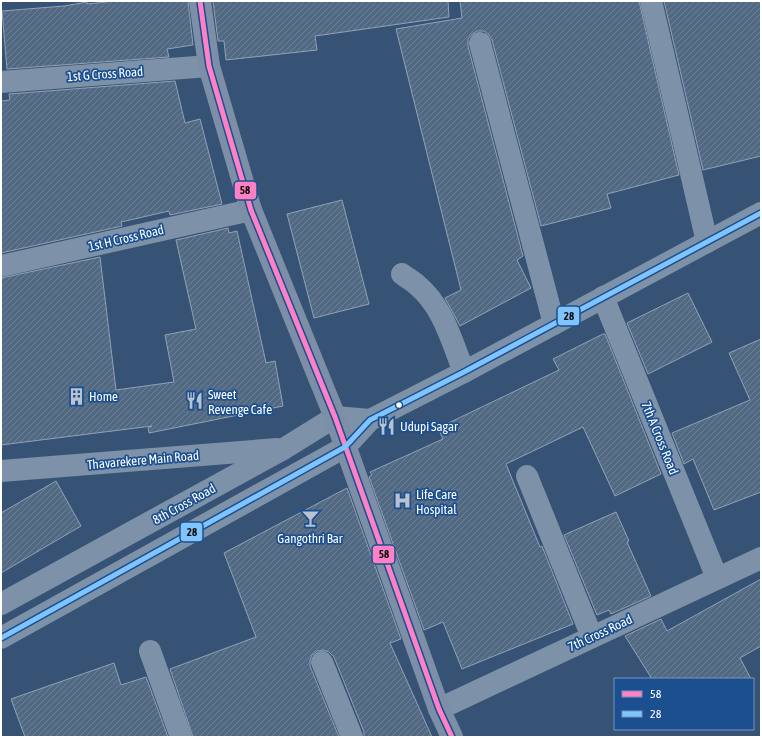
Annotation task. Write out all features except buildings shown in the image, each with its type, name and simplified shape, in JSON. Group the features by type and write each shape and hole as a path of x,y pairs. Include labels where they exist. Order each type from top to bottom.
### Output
{"main road":[{"path":"200,1 209,66 250,210 335,417 439,709 452,737"}],"street":[{"path":"651,1 707,242"},
{"path":"480,43 554,324"},
{"name":"1st G Cross Road","path":"1,82 209,66"},
{"name":"1st H Cross Road","path":"1,266 250,210"},
{"path":"1,638 345,447 370,420 464,372 707,242 760,217"},
{"path":"402,274 418,285 432,302 443,319 464,372"},
{"name":"7th A Cross Road","path":"603,297 718,578"},
{"path":"335,417 370,420"},
{"name":"8th Cross Road","path":"1,604 285,448 335,417"},
{"name":"Thavarekere Main Road","path":"1,471 285,448"},
{"path":"527,476 592,637"},
{"name":"7th Cross Road","path":"439,709 761,558"},
{"path":"150,651 181,737"},
{"path":"322,662 352,737"}],"transit line":[{"name":"58","path":"200,1 209,66 251,210 335,417 439,709 452,737"},
{"name":"28","path":"1,638 345,447 370,420 464,372 761,213"}],"place":[{"name":"Home","path":"76,396"},
{"name":"Sweet Revenge Cafe","path":"195,401"},
{"name":"Udupi Sagar","path":"387,426"},
{"name":"Life Care Hospital","path":"403,501"},
{"name":"Gangothri Bar","path":"310,519"}]}
